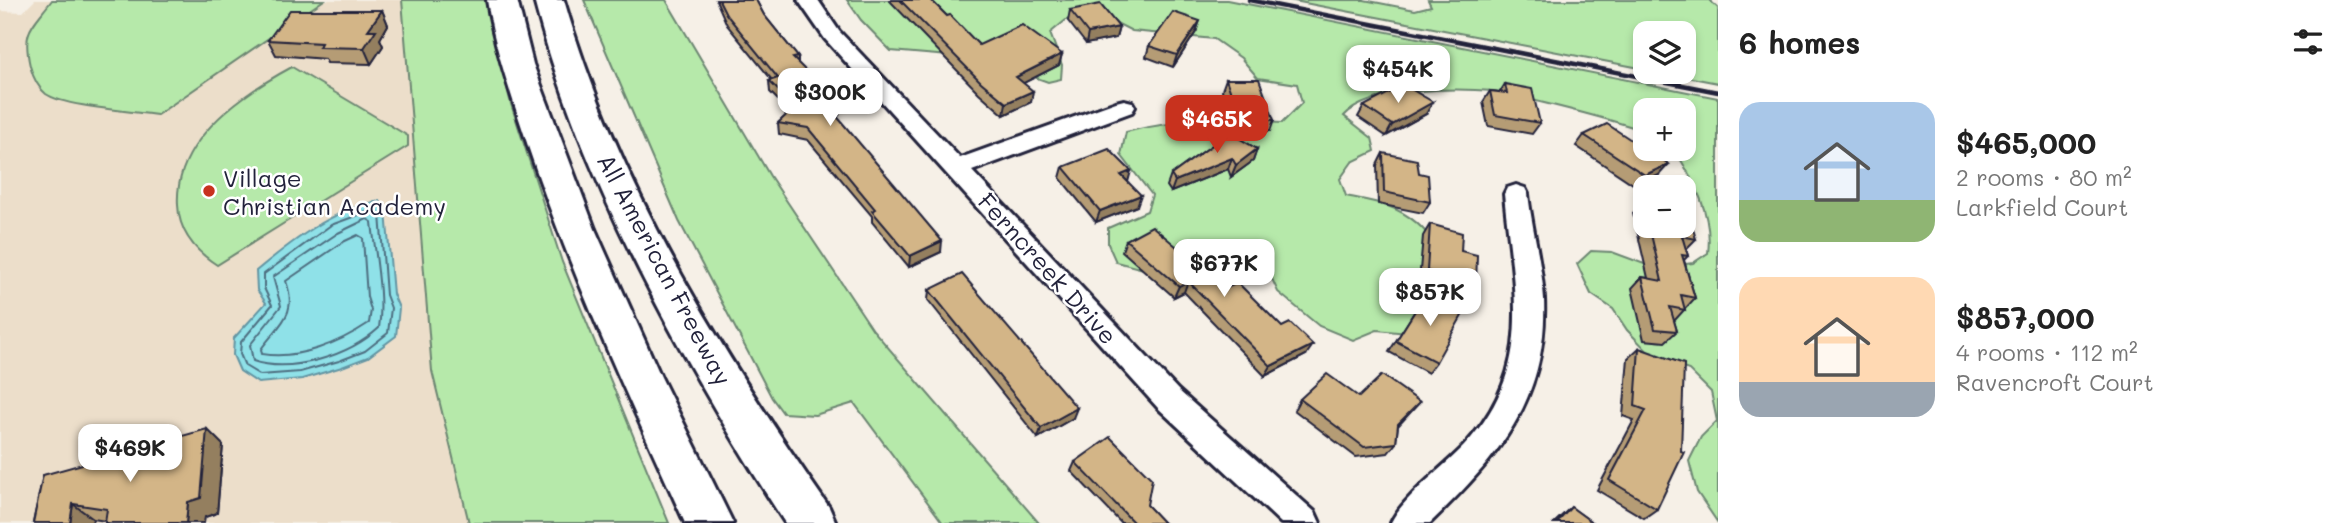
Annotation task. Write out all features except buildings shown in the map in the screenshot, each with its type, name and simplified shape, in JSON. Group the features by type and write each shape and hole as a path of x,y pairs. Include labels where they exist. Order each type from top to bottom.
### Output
{"highway":[{"path":"502,0 523,79 573,220 652,404 709,523"},
{"name":"All American Freeway","path":"549,0 559,41 610,173 705,352 811,523"}],"street":[{"name":"Ferncreek Drive","path":"808,0 832,35 1168,399 1304,523"},
{"path":"957,168 1124,107"},
{"path":"1407,523 1472,462 1512,407 1525,370 1530,301 1516,194"}],"shaded area":[{"name":"Village Christian Academy","path":"35,0 402,0 432,371 469,523 0,523 0,11 23,12"}],"green space":[{"path":"52,0 324,0 157,115 68,102 43,91 32,74 27,44 30,30"},
{"path":"402,0 485,0 511,104 562,262 669,523 469,523 432,371"},
{"path":"584,0 666,0 770,176 873,330 1039,523 943,523 854,403 815,415 783,413 772,398 679,221"},
{"path":"847,0 1227,0 1633,81 1633,84 1648,84 1718,98 1718,523 1697,492 1689,461 1701,437 1717,421 1711,392 1689,370 1654,358 1627,330 1613,309 1591,294 1577,264 1591,251 1612,252 1655,268 1693,263 1708,253 1708,225 1696,188 1696,175 1689,175 1681,161 1696,161 1696,98 1633,98 1633,127 1494,91 1415,92 1373,99 1356,106 1344,116 1372,138 1375,151 1352,162 1340,179 1346,196 1388,206 1417,223 1437,248 1444,262 1459,308 1439,327 1418,334 1377,330 1353,340 1319,326 1278,292 1267,268 1239,242 1211,240 1203,261 1174,277 1116,262 1108,244 1108,228 1147,211 1152,195 1121,155 1126,132 1185,122 1282,123 1302,103 1297,84 1258,78 1241,58 1214,39 1132,31 1099,14 1066,20 1050,33 1062,65 1061,79 1048,82 984,59 891,51 861,20"},
{"path":"1289,0 1364,0 1415,10 1431,6 1428,0 1709,0 1718,8 1718,83 1696,79 1696,21 1633,21 1633,67"},
{"path":"292,67 408,136 408,146 217,265 195,247 181,224 178,205 180,182 187,160 199,140 233,105"}],"water":[{"path":"380,201 386,211 393,294 399,308 396,336 368,357 302,379 258,383 240,371 233,355 234,338 266,303 257,290 256,271 314,228 346,211"}],"railway":[{"path":"1249,0 1718,92"}],"place":[{"name":"Village Christian Academy","path":"209,191"}]}
